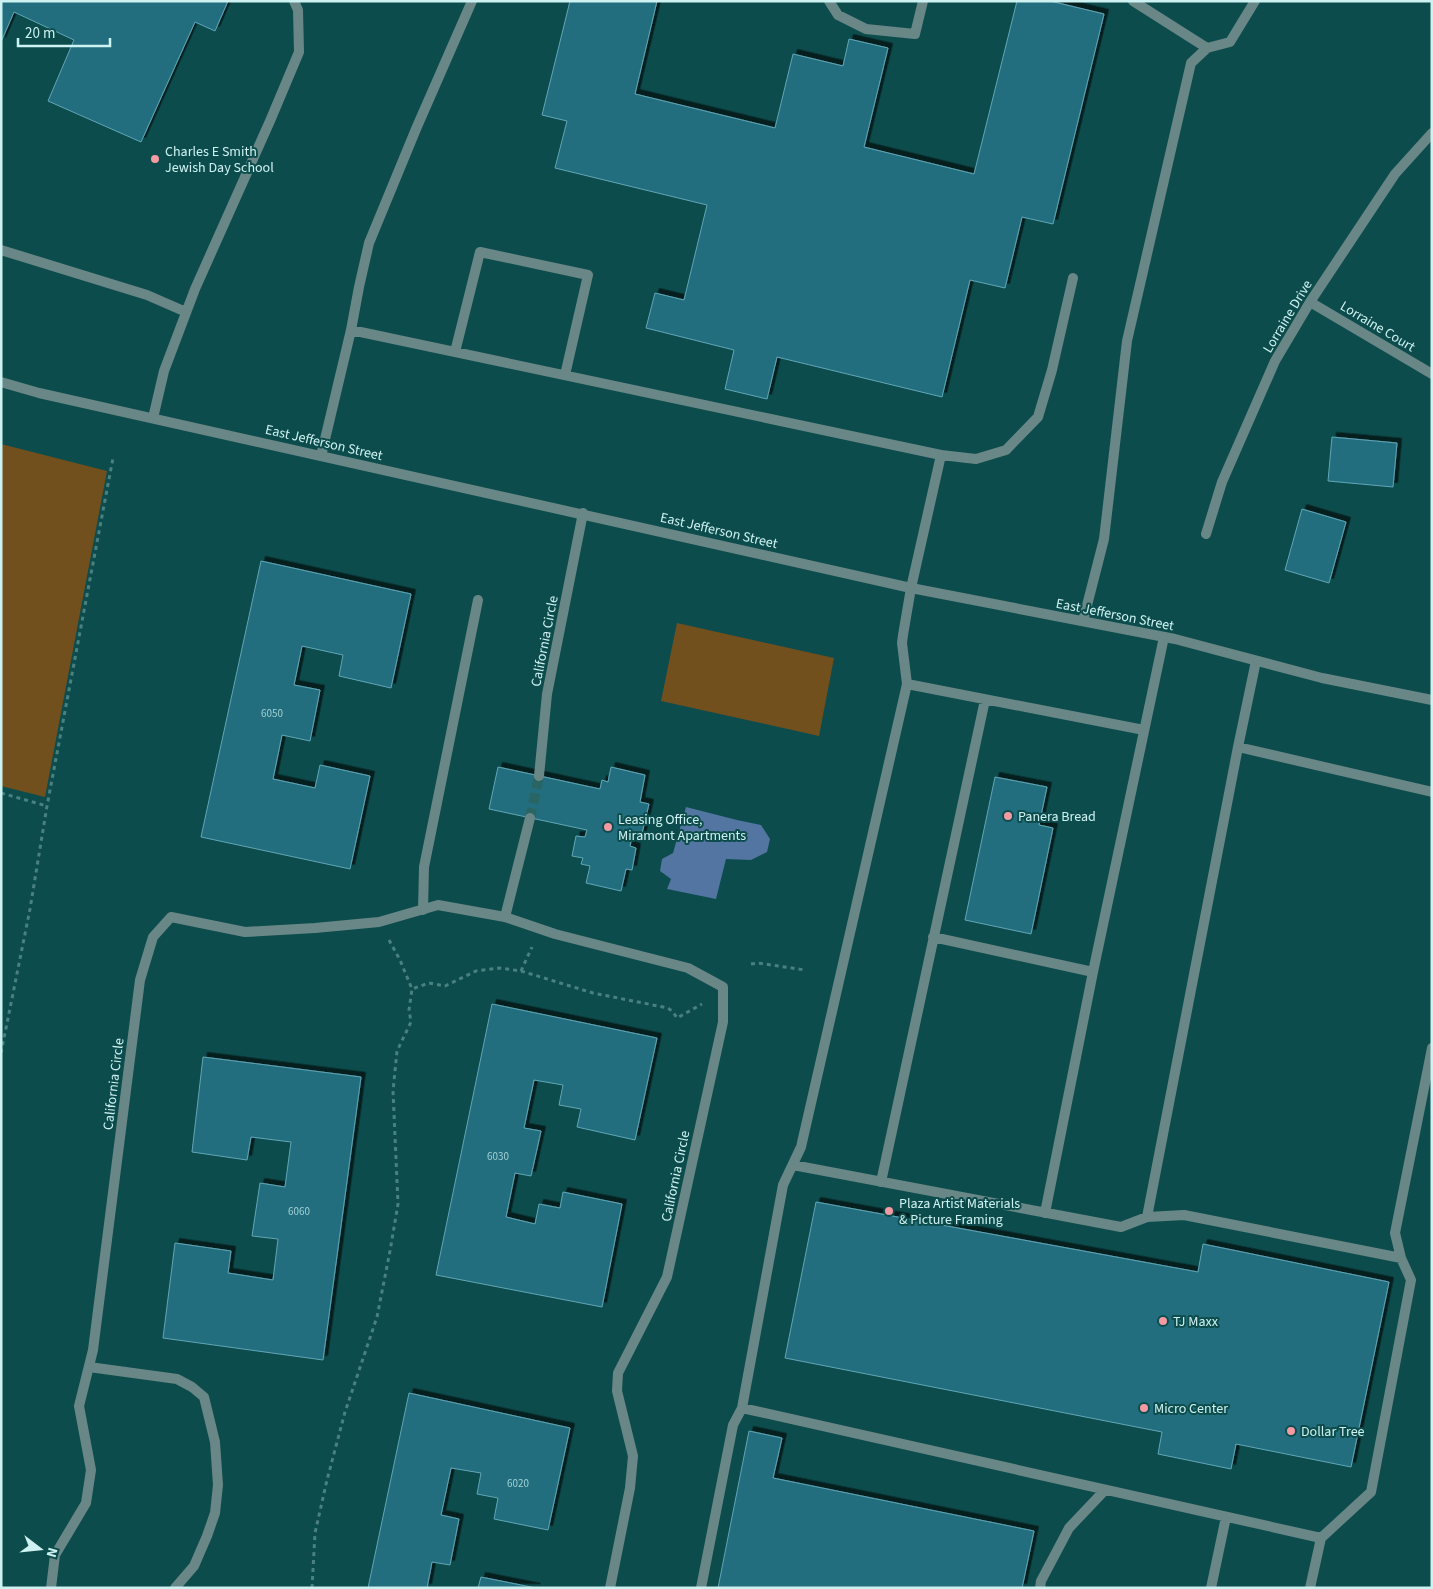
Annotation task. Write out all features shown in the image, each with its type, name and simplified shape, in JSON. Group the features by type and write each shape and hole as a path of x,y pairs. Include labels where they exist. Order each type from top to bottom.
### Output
{"street":[{"path":"153,418 164,371 186,312 299,52 298,10 294,1"},
{"path":"321,456 351,330 369,243 472,1"},
{"path":"829,1 838,15 866,29 915,34 923,1"},
{"path":"1133,1 1207,48"},
{"path":"1083,621 1104,540 1127,341 1191,63 1207,48 1230,42 1255,1"},
{"name":"Lorraine Drive","path":"1206,534 1222,482 1272,370 1310,302 1395,174 1432,133"},
{"path":"1,250 148,295 186,312"},
{"path":"456,352 480,252 588,274 565,375"},
{"path":"351,330 940,455 976,459 1006,450 1038,417 1052,370 1073,278"},
{"name":"Lorraine Court","path":"1310,302 1432,374"},
{"name":"East Jefferson Street","path":"1,382 153,418 911,588 1164,637 1322,678 1432,700"},
{"path":"701,1588 733,1425 742,1408 783,1185 801,1147 907,684 902,643 911,588 940,455"},
{"name":"California Circle","path":"539,776 547,694 583,513"},
{"path":"423,910 424,867 478,600"},
{"path":"1045,1213 1093,972 1164,637"},
{"path":"1148,1217 1256,661"},
{"path":"907,684 1144,730"},
{"path":"880,1182 985,700"},
{"path":"1238,747 1432,792"},
{"path":"505,917 530,818"},
{"name":"California Circle","path":"51,1588 55,1555 86,1503 91,1470 79,1406 93,1350 140,980 153,937 171,917 245,932 379,922 438,905 505,917 556,934 688,968 723,986 723,1022 667,1277 618,1373 617,1391 634,1456 630,1488 610,1588"},
{"path":"933,937 1093,972"},
{"path":"1310,1588 1320,1538 1371,1492 1412,1280 1401,1258 1395,1233 1432,1048"},
{"path":"793,1165 1120,1227 1148,1217 1184,1215 1401,1258"},
{"path":"89,1367 177,1379 192,1387 204,1397 215,1442 218,1485 215,1513 194,1566 175,1588"},
{"path":"742,1408 1320,1538"},
{"path":"1040,1588 1041,1581 1069,1528 1105,1490"},
{"path":"1211,1588 1226,1517"}],"path":[{"path":"1,1053 30,909 47,806 113,458"},
{"path":"1,793 47,806"},
{"path":"312,1588 315,1532 326,1480 345,1412 377,1317 398,1204 394,1091 398,1051 411,1022 409,1010 412,989 400,960 379,922"},
{"path":"521,971 532,946"},
{"path":"751,964 758,963 805,970"},
{"path":"412,989 429,983 445,986 476,972 500,968 521,971 593,993 668,1008 677,1018 702,1004"}],"shaded area":[{"path":"1,444 107,471 45,797 1,786"},
{"path":"677,623 834,658 819,736 661,701"}],"water":[{"path":"686,807 761,825 770,839 767,852 751,860 726,859 716,899 667,889 671,879 660,871 662,859 673,853"}],"building":[{"path":"1,1 228,1 215,31 195,22 141,142 48,101 74,40 14,12 1,42"},
{"path":"570,1 657,1 635,94 775,128 793,54 843,66 849,39 888,48 864,147 974,174 1017,1 1050,1 1104,14 1053,224 1022,217 1005,288 970,280 942,397 777,357 767,399 725,389 734,350 646,328 655,293 684,300 707,205 555,168 567,121 542,115"},
{"path":"1332,437 1397,443 1393,487 1328,481"},
{"path":"1302,509 1346,522 1329,583 1285,570"},
{"path":"261,561 411,594 391,688 339,676 343,655 302,646 294,685 320,690 310,741 282,735 273,779 315,788 320,765 370,776 350,869 201,837"},
{"name":"Leasing Office, Miramont Apartments","path":"498,767 600,789 602,780 608,782 611,767 645,775 640,802 649,804 641,838 632,837 630,846 636,848 632,870 626,869 621,891 586,883 590,866 581,864 583,858 572,856 576,836 585,837 587,830 489,809"},
{"path":"995,777 1047,787 1039,825 1053,828 1031,934 965,920"},
{"path":"492,1004 657,1038 635,1140 577,1127 581,1109 559,1105 563,1085 534,1080 524,1128 541,1131 531,1176 515,1173 506,1217 535,1224 539,1204 560,1208 563,1192 622,1204 602,1307 436,1275"},
{"path":"203,1057 361,1077 323,1360 163,1338 175,1243 231,1251 228,1273 273,1280 278,1239 252,1236 260,1183 285,1187 291,1142 251,1137 247,1160 192,1152"},
{"path":"816,1202 1198,1272 1203,1244 1389,1282 1351,1467 1236,1444 1231,1469 1158,1454 1162,1432 785,1358"},
{"path":"409,1393 570,1428 548,1530 494,1519 498,1498 477,1494 481,1473 451,1468 441,1515 459,1519 450,1565 432,1562 427,1588 368,1588"},
{"path":"749,1431 782,1438 773,1478 1034,1531 1022,1588 718,1588"},
{"path":"481,1577 536,1588 478,1588"}],"tunnel":[{"path":"530,818 539,776"}],"place":[{"name":"Charles E Smith Jewish Day School","path":"155,159"},
{"name":"Panera Bread","path":"1008,816"},
{"name":"Leasing Office, Miramont Apartments","path":"608,827"},
{"name":"Plaza Artist Materials & Picture Framing","path":"889,1211"},
{"name":"TJ Maxx","path":"1163,1321"},
{"name":"Micro Center","path":"1144,1408"},
{"name":"Dollar Tree","path":"1291,1431"}]}
